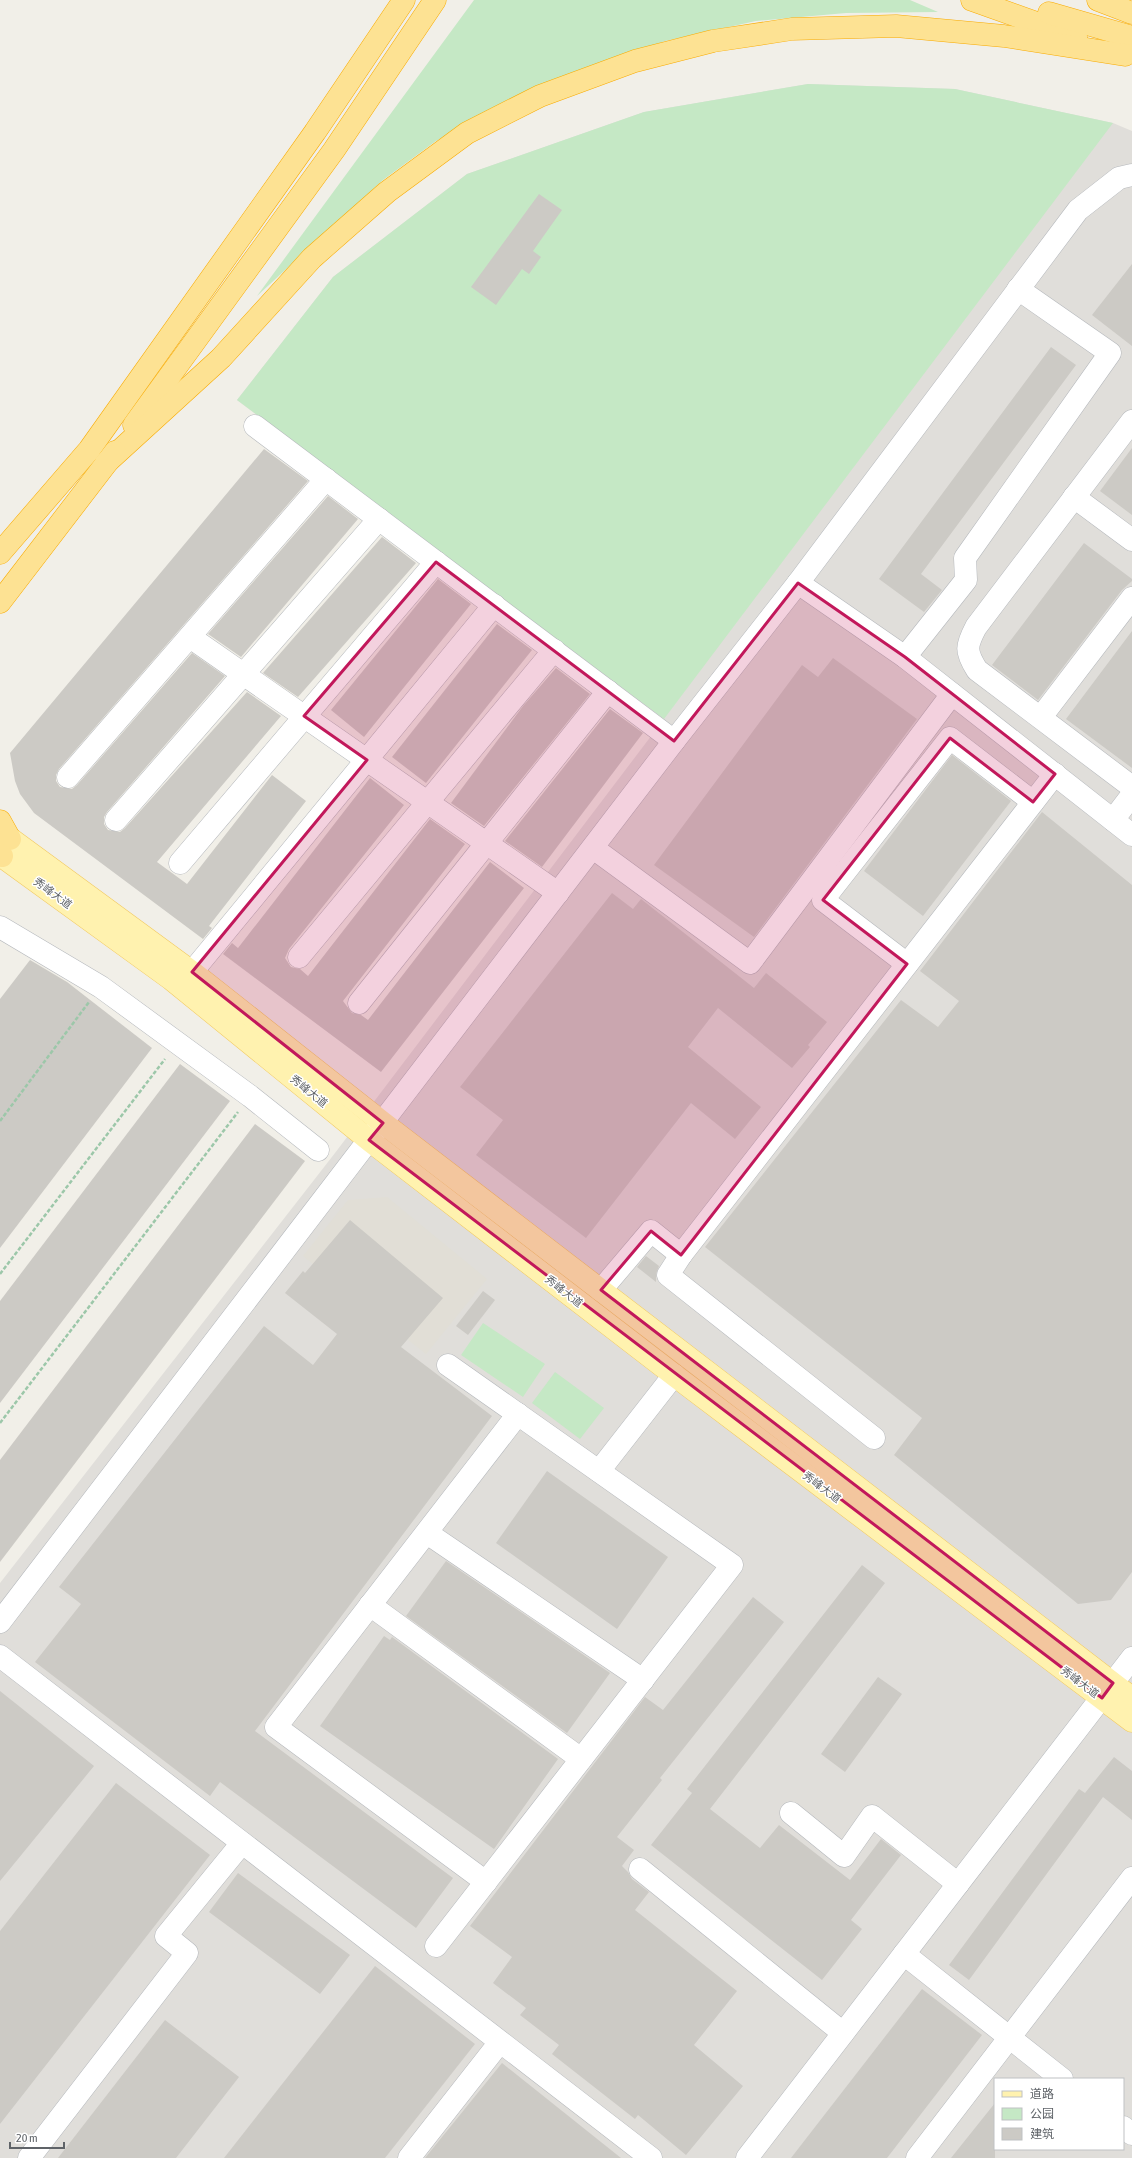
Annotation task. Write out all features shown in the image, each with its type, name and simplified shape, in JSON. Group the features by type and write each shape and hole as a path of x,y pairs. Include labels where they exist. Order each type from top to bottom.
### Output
{"highway":[{"path":"0,553 89,450 315,132 404,0"},
{"path":"0,602 106,463 334,150 435,0"},
{"path":"972,0 1130,50"},
{"path":"1006,0 1130,50"},
{"path":"1098,0 1132,13"},
{"path":"106,463 221,358 312,258 386,192 467,133 540,96 635,61 713,41 792,29 896,26 1130,50"}],"main road":[{"name":"秀峰大道","path":"2,843 192,972 383,1123 601,1290 1108,1691 1132,1721"},
{"name":"秀峰大道","path":"2,843 369,1140 674,1375 1108,1691 1132,1698"}],"street":[{"path":"0,1622 674,741 798,583 1078,210 1119,178 1132,175"},
{"path":"905,657 966,580 965,558 1110,352 1018,289"},
{"path":"1132,421 976,627 967,643 968,657 977,670 1041,717 1132,788"},
{"path":"255,426 674,741"},
{"path":"68,777 326,479"},
{"path":"1074,497 1132,540"},
{"path":"116,820 379,519"},
{"path":"180,864 436,562"},
{"path":"798,583 905,657 1132,835"},
{"path":"1041,717 1132,598"},
{"path":"192,972 494,605"},
{"path":"190,636 558,893"},
{"path":"299,957 554,650"},
{"path":"359,1003 608,691"},
{"path":"593,848 750,963 952,694"},
{"path":"907,964 823,900 950,738 1033,802"},
{"path":"874,1438 668,1275 681,1255 1055,774"},
{"path":"1114,820 1132,795"},
{"path":"0,927 101,988 178,1042 250,1096 318,1150"},
{"path":"601,1290 651,1230 681,1255"},
{"path":"436,1946 732,1565 448,1365"},
{"path":"599,1471 674,1375"},
{"path":"486,1882 276,1727 518,1414"},
{"path":"426,1533 643,1680"},
{"path":"370,1606 581,1759"},
{"path":"0,1656 651,2158"},
{"path":"747,2158 1132,1658"},
{"path":"790,1813 844,1856 872,1816 958,1884"},
{"path":"29,2158 188,1953 166,1936 242,1843"},
{"path":"640,1869 843,2033"},
{"path":"917,2158 1132,1878"},
{"path":"904,1954 1061,2078"},
{"path":"409,2158 500,2042"},
{"path":"1124,2128 1132,2134"}],"path":[{"path":"0,1121 101,988"},
{"path":"0,1274 178,1042"},
{"path":"0,1423 250,1096"}],"highlighted area":[{"path":"436,562 674,741 798,583 905,657 1055,774 1033,802 950,738 823,900 907,964 681,1255 651,1231 601,1290 1113,1683 1102,1698 369,1140 383,1123 192,972 367,760 304,716"}],"shaded area":[{"path":"808,84 955,89 1113,123 1132,131 1132,2158 0,2158 0,1583 335,1153 664,719 237,400 333,277 467,174 644,112"},
{"path":"387,1197 487,1279 426,1354 303,1256 348,1200"}],"green space":[{"path":"474,0 910,0 938,12 846,13 756,21 665,41 586,70 511,103 436,141 383,180 257,296"},
{"path":"808,84 955,89 1113,123 664,719 237,400 333,277 467,174 644,112"},
{"path":"483,1323 545,1364 523,1397 461,1355"},
{"path":"555,1372 604,1408 580,1439 532,1403"}],"building":[{"path":"539,194 562,210 533,251 541,257 529,274 522,269 496,305 471,287"},
{"path":"1132,264 1132,346 1092,315"},
{"path":"1051,347 1076,365 921,574 942,590 924,612 879,579"},
{"path":"1132,448 1132,515 1100,491"},
{"path":"264,449 308,481 59,769 56,775 56,781 60,787 72,789 77,785 192,653 225,676 107,812 104,817 104,824 108,830 120,832 125,828 247,692 281,716 157,862 187,884 272,775 306,801 209,926 212,928 203,939 34,813 20,794 15,781 10,753"},
{"path":"328,496 358,519 241,657 208,634"},
{"path":"382,537 416,563 298,697 263,673"},
{"path":"1084,543 1132,579 1132,581 1122,590 1038,700 992,665"},
{"path":"438,579 471,604 364,737 331,710"},
{"path":"497,624 532,650 426,783 392,757"},
{"path":"1132,631 1132,768 1066,719"},
{"path":"833,658 917,719 754,937 654,865 802,665 818,677"},
{"path":"556,668 590,694 484,826 451,803 523,706"},
{"path":"610,709 643,733 542,867 505,841"},
{"path":"952,755 1011,801 923,916 864,871"},
{"path":"370,778 404,805 289,949 285,958 291,967 300,969 308,976 430,819 465,844 343,1001 352,1013 361,1015 368,1020 490,862 524,888 381,1072 223,954 232,943 238,948"},
{"path":"1042,812 1132,885 1132,1572 1111,1600 1078,1604 894,1455 922,1418 705,1247 901,1000 938,1027 959,1001 920,971"},
{"path":"612,893 633,909 641,899 754,988 766,973 827,1022 808,1045 810,1047 792,1068 718,1008 688,1047 761,1107 735,1139 691,1103 586,1238 476,1155 503,1120 460,1087"},
{"path":"30,960 67,982 152,1048 0,1248 0,999"},
{"path":"180,1064 230,1101 0,1403 0,1301"},
{"path":"255,1124 305,1161 0,1562 0,1460"},
{"path":"350,1220 443,1298 401,1347 492,1416 255,1731 453,1878 416,1928 220,1782 210,1796 35,1662 81,1604 59,1587 264,1326 313,1365 337,1334 285,1293 303,1271 305,1273"},
{"path":"646,1256 659,1266 656,1274 656,1282 637,1267"},
{"path":"483,1291 495,1300 468,1335 456,1326"},
{"path":"547,1471 668,1557 617,1629 496,1543"},
{"path":"446,1561 610,1673 567,1733 406,1616"},
{"path":"862,1565 885,1583 710,1809 760,1848 779,1825 850,1880 881,1839 901,1855 851,1920 862,1929 822,1980 651,1845 692,1793 687,1789"},
{"path":"753,1597 784,1622 660,1778 662,1780 617,1837 634,1850 622,1866 632,1879 649,1892 635,1910 737,1991 694,2045 743,2086 686,2155 638,2115 635,2119 552,2054 559,2045 520,2015 526,2008 493,1983 512,1957 470,1926 645,1697 663,1710"},
{"path":"384,1636 390,1640 392,1637 558,1759 494,1849 320,1726"},
{"path":"878,1677 902,1694 845,1772 821,1754"},
{"path":"0,1691 94,1766 0,1881"},
{"path":"1114,1757 1132,1771 1132,1820 1103,1797 969,1980 949,1965 1079,1789 1085,1793"},
{"path":"116,1783 210,1855 0,2124 0,1931"},
{"path":"238,1873 350,1955 320,1994 209,1912"},
{"path":"375,1966 475,2044 385,2158 224,2158"},
{"path":"922,1989 982,2035 887,2158 791,2158"},
{"path":"165,2020 239,2077 176,2158 58,2158"},
{"path":"502,2063 621,2158 425,2158"},
{"path":"994,2104 995,2158 951,2158"}]}
